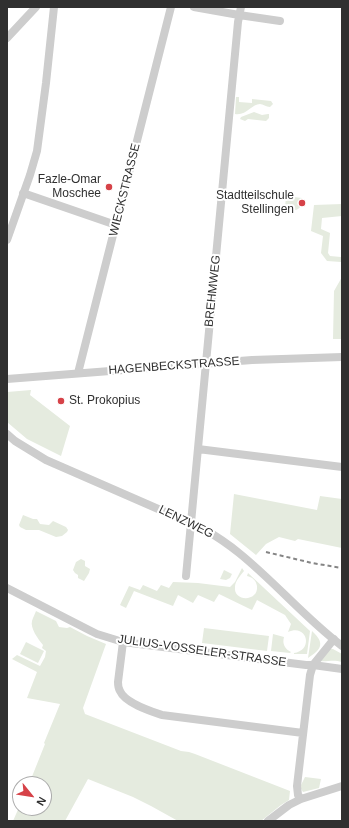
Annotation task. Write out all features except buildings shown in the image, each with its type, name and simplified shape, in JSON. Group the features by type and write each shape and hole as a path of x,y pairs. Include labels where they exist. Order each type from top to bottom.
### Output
{"street":[{"path":"7,38 36,7"},
{"path":"7,240 37,151 54,7"},
{"name":"WIECKSTRASSE","path":"78,373 171,7"},
{"path":"194,7 240,11 280,21"},
{"name":"BREHMWEG","path":"186,576 240,11"},
{"path":"23,193 116,225"},
{"name":"HAGENBECKSTRASSE","path":"7,379 206,363 342,357"},
{"name":"LENZWEG","path":"7,434 15,441 46,460 191,523 223,541 241,554 342,646"},
{"path":"198,449 342,467"},
{"name":"JULIUS-VOSSELER-STRASSE","path":"7,588 97,634 123,642 342,669"},
{"path":"301,799 298,795 297,786 310,675 313,665 334,640"},
{"path":"123,642 118,686 120,693 130,702 162,715 303,733"},
{"path":"268,821 288,805 301,799 342,786"}],"shaded area":[{"path":"236,97 239,97 239,102 252,103 252,99 271,101 273,104 270,107 261,104 257,105 246,112 235,114"},
{"path":"254,112 262,115 269,114 269,118 266,121 248,119 245,121 240,119 241,117"},
{"path":"286,196 302,198 300,207 296,210 285,208"},
{"path":"342,204 342,216 322,218 321,229 330,233 328,253 330,256 341,257 341,262 327,261 321,253 323,236 311,231 314,205"},
{"path":"342,277 342,339 333,339 334,291"},
{"path":"31,390 30,395 70,426 61,456 27,439 7,422 7,392"},
{"path":"234,494 317,510 320,496 342,499 342,548 298,539 295,541 279,537 266,544 256,555 230,534"},
{"path":"23,515 37,519 40,524 49,525 53,521 66,527 68,530 62,536 56,537 39,530 26,530 19,525"},
{"path":"81,559 85,561 85,566 90,569 84,581 78,578 78,575 73,570 76,562"},
{"path":"242,568 244,571 238,578 235,585 235,592 246,598 254,595 257,591 255,580 247,576 248,573 310,631 307,654 294,654 300,651 306,643 304,634 295,630 288,632 291,624 285,615 257,600 252,610 219,594 214,602 198,595 193,603 178,595 173,606 134,591 126,608 120,605 129,586 140,590 143,585 157,591 161,585 169,588 173,582 230,587 235,582"},
{"path":"224,570 232,574 230,578 226,580 220,579"},
{"path":"36,611 56,621 59,627 70,627 106,644 83,708 85,714 181,751 195,754 290,791 289,800 261,821 178,821 133,797 88,779 65,821 13,821 15,816 52,816 52,776 32,776 60,704 27,698 37,672 12,659 17,655 40,666 45,657 46,651 42,648 43,645 33,630 32,621"},
{"path":"204,628 269,636 267,651 202,643"},
{"path":"312,631 319,639 320,646 316,652 308,658"},
{"path":"273,634 284,637 284,644 291,652 290,653 271,651"},
{"path":"26,642 44,651 38,663 20,654"},
{"path":"329,649 333,649 342,654 342,662 319,661"},
{"path":"305,777 321,779 319,788 303,792 300,787"}],"railway":[{"path":"266,552 312,563 342,568"}],"place":[{"name":"Fazle-Omar Moschee","path":"109,187"},
{"name":"Stadtteilschule Stellingen","path":"302,203"},
{"name":"St. Prokopius","path":"61,401"}]}
